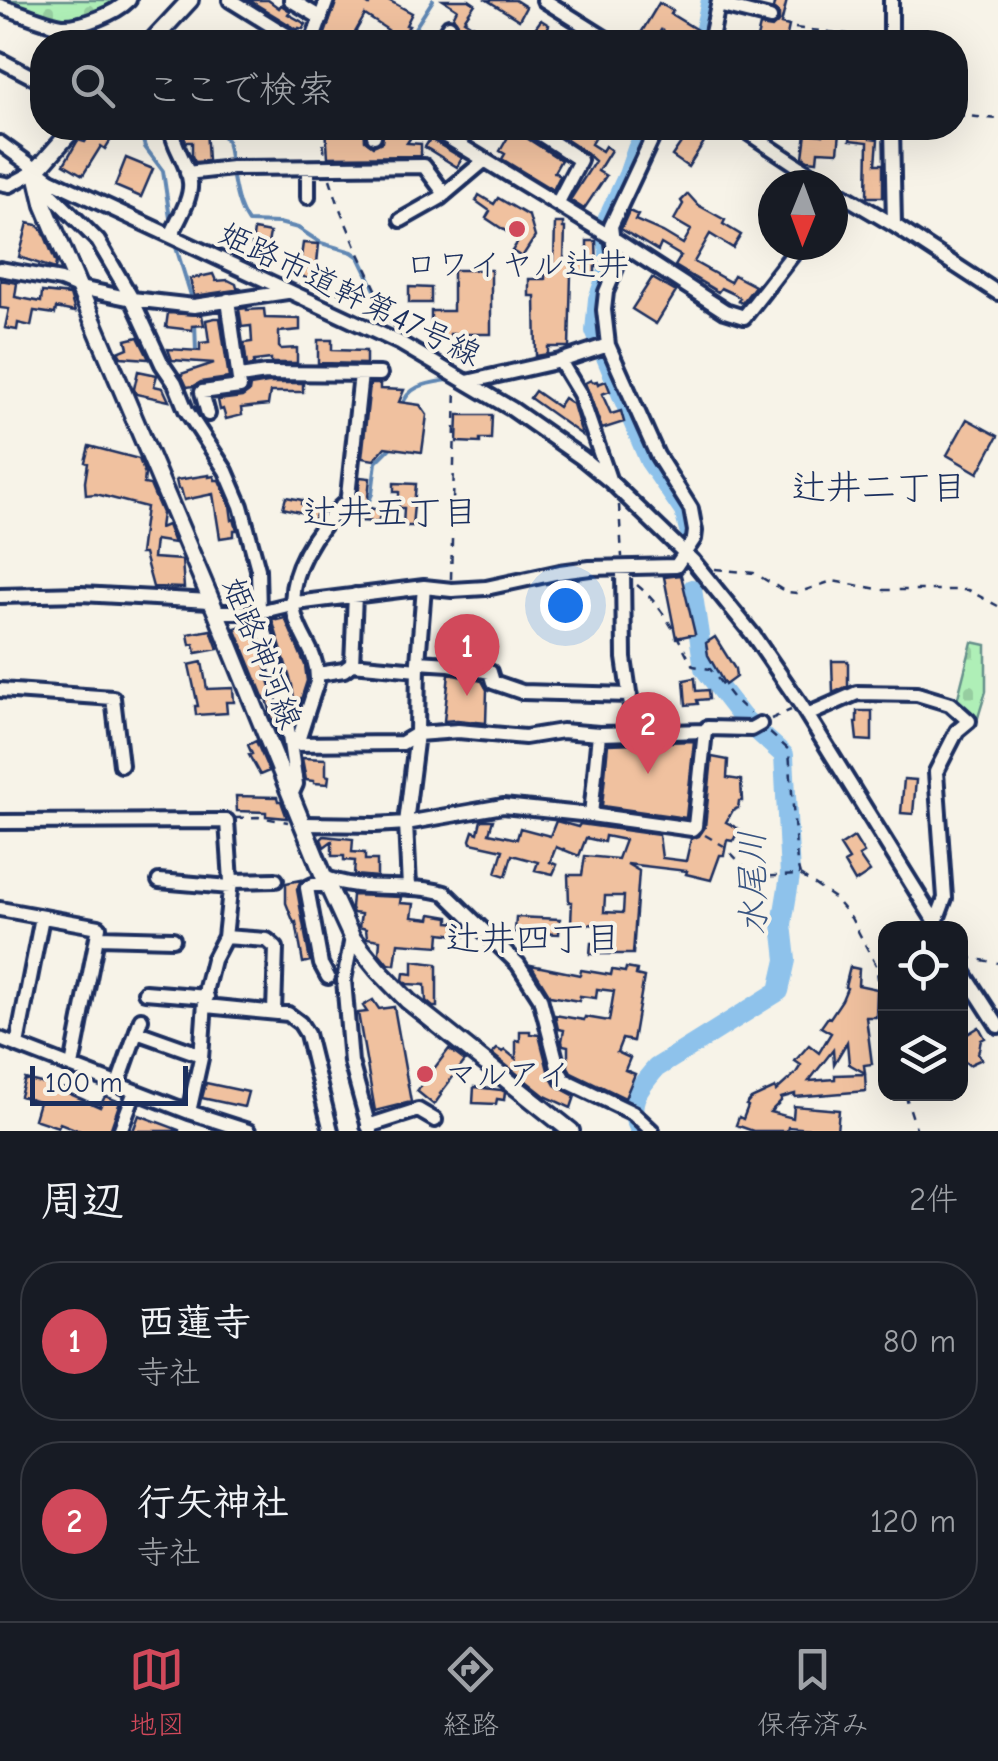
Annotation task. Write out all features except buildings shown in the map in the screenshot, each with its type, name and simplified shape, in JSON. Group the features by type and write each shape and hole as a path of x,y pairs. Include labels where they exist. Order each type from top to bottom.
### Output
{"main road":[{"path":"162,30 190,0"},
{"path":"39,173 65,140"},
{"name":"姫路神河線","path":"39,173 44,204 352,938 408,1001 571,1131"}],"street":[{"path":"0,6 63,26 92,20 121,8 129,0"},
{"path":"230,0 279,30"},
{"path":"291,0 321,18"},
{"path":"316,30 327,0"},
{"path":"544,0 590,30"},
{"path":"891,0 891,30"},
{"path":"712,30 718,3 770,18"},
{"path":"0,60 30,76"},
{"path":"170,236 189,192 190,180 173,140"},
{"path":"452,140 725,311 744,318 788,260"},
{"path":"550,140 580,160 556,204"},
{"path":"0,596 82,594 258,612 355,595 424,588 486,588 590,568 676,566 694,539 691,509 657,455 601,347 606,292 616,268 611,226 652,140"},
{"path":"758,140 801,170"},
{"path":"892,140 894,225"},
{"path":"0,143 39,173 51,194 98,241 132,298 186,410 226,472 241,506 258,569 258,612 282,688 294,744 296,784 291,795"},
{"path":"401,220 445,194 485,160"},
{"path":"188,173 232,168 424,166 445,194"},
{"path":"308,168 308,196"},
{"path":"0,184 10,185 39,173"},
{"name":"姫路市道幹第47号線","path":"39,173 400,343 556,438 614,485 686,554 753,635 935,921"},
{"path":"848,200 894,225 998,293"},
{"path":"0,270 132,298 194,306 287,292"},
{"path":"208,414 202,392 240,387 228,300"},
{"path":"462,378 560,361 601,347"},
{"path":"560,361 580,394 614,485"},
{"path":"240,377 266,372 380,374"},
{"path":"294,744 318,674 316,658 294,616 292,582 324,523 347,501 360,374"},
{"path":"623,569 624,658 635,734"},
{"path":"409,888 406,822 417,734 424,588"},
{"path":"352,664 355,595"},
{"path":"318,674 344,670 352,664 450,664 490,672 493,682 522,692 630,695"},
{"path":"0,690 114,698 121,765"},
{"path":"804,710 857,693 916,694 950,704 969,721 956,732 936,772 945,898 938,921"},
{"path":"294,744 402,743 417,734 458,731 525,737 562,730 635,734 757,726"},
{"path":"304,824 375,825 503,806 692,828 696,826 705,731"},
{"path":"591,814 599,734"},
{"path":"0,822 227,821 231,884 224,937 206,988 201,1058 190,1112"},
{"path":"159,881 186,878 231,884 276,880"},
{"path":"328,977 307,888 326,881 445,893 518,964 540,998 564,1080 633,1113 652,1131"},
{"path":"0,909 100,927 72,1066"},
{"path":"16,1045 42,916"},
{"path":"98,937 173,940"},
{"path":"224,937 267,940 276,948 274,1012"},
{"path":"352,938 344,980 351,1062 369,1129 418,1110 435,1120"},
{"path":"968,979 998,1026"},
{"path":"145,991 288,1014 307,1034 331,1131"},
{"path":"118,1084 139,1026 196,1054"},
{"path":"0,1041 229,1128 248,1131"},
{"path":"120,1131 135,1091"}],"path":[{"path":"795,28 810,30"},
{"path":"968,116 998,119"},
{"path":"323,140 340,209 400,343"},
{"path":"320,292 379,294"},
{"path":"452,590 451,540 462,378"},
{"path":"614,485 623,569 653,598 693,666 710,669 757,726 789,750 800,875"},
{"path":"698,568 744,570 786,592 796,593 832,581 884,590 968,590 998,606"},
{"path":"757,726 804,710"},
{"path":"227,821 258,817 304,824"},
{"path":"692,828 724,846 754,877 800,875 834,898 852,918 876,965 883,1011"},
{"path":"968,957 998,963"},
{"path":"907,1101 917,1131"}],"green space":[{"path":"0,0 124,0 91,15 61,21"},
{"path":"972,642 986,645 986,691 977,721 956,705"}],"waterway":[{"path":"414,30 433,0"},
{"name":"水尾川","path":"705,30 711,0"},
{"path":"143,140 163,171 171,225"},
{"path":"227,140 231,163"},
{"name":"水尾川","path":"642,140 604,227 609,269 598,299 595,331 649,460 684,511 689,530"},
{"path":"232,172 239,205 248,222 298,228 321,243 359,257 391,323"},
{"path":"175,244 193,302"},
{"path":"195,321 196,352"},
{"path":"402,407 415,389 454,379"},
{"path":"194,381 198,401"},
{"path":"349,506 368,503 376,462 393,445"},
{"name":"水尾川","path":"641,1131 634,1113 635,1098 649,1076 779,991 786,960 782,924 790,876 784,755 742,717 704,668 692,589"}],"place":[{"name":"ロワイヤル辻井","path":"517,229"},
{"name":"西蓮寺","path":"467,696"},
{"name":"行矢神社","path":"648,774"},
{"name":"マルアイ","path":"425,1074"}],"district":[{"name":"辻井二丁目","path":"879,487"},
{"name":"辻井五丁目","path":"390,512"},
{"name":"辻井四丁目","path":"533,938"}]}
